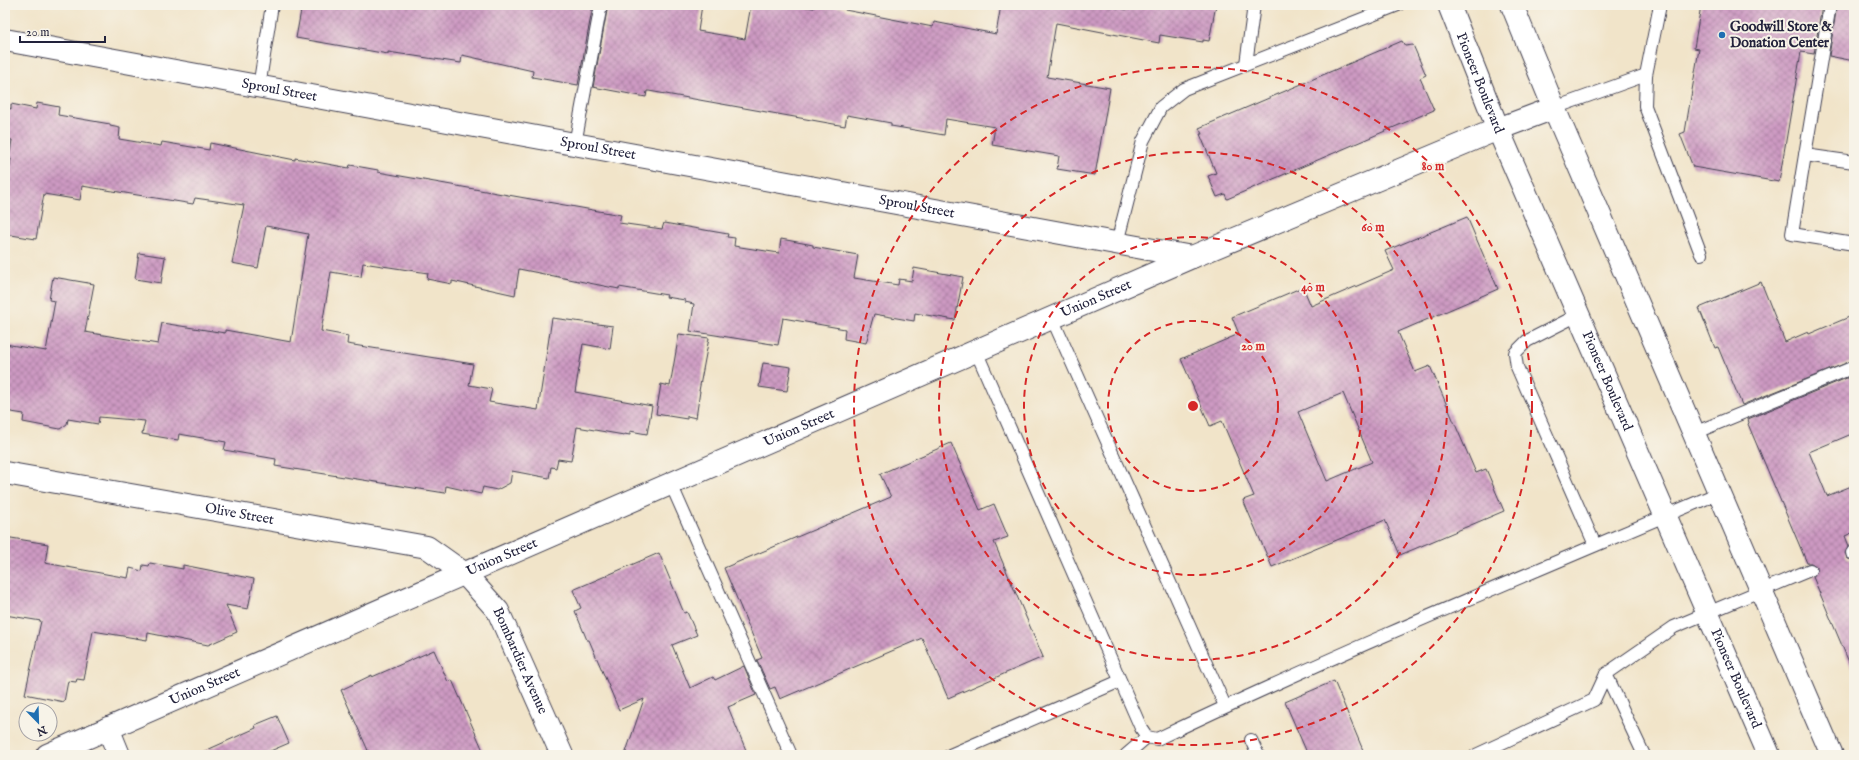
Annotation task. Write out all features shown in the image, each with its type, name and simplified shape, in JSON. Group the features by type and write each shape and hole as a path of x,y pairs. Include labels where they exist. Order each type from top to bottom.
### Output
{"street":[{"name":"Pioneer Boulevard","path":"1449,5 1498,129 1769,755"},
{"path":"1512,5 1554,108 1832,755"},
{"name":"Sproul Street","path":"5,40 1192,257"},
{"name":"Union Street","path":"47,755 1192,257 1498,129 1554,108"},
{"name":"Olive Street","path":"5,473 427,547 465,574"},
{"name":"Bombardier Avenue","path":"465,574 498,610 562,755"},
{"path":"108,728 119,755"}],"lane":[{"path":"259,87 272,5"},
{"path":"575,144 601,5"},
{"path":"1246,64 1254,5"},
{"path":"1117,243 1143,141 1160,107 1184,89 1398,5"},
{"path":"1660,5 1646,75 1645,106 1701,254"},
{"path":"1830,5 1792,234 1854,244"},
{"path":"1554,108 1646,75"},
{"path":"1805,155 1854,162"},
{"path":"1578,315 1527,341 1516,353 1517,368 1595,545"},
{"path":"1052,318 1225,706"},
{"path":"976,351 1141,728 1147,737 1157,739 1225,706 1595,545 1719,493"},
{"path":"1694,433 1854,367"},
{"path":"671,484 791,755"},
{"path":"1476,755 1594,700 1606,674 1674,627 1762,592 1810,570"},
{"path":"1606,674 1644,755"},
{"path":"950,755 1120,680"},
{"path":"1126,755 1147,737"},
{"path":"1251,740 1258,755"}],"building":[{"path":"302,5 593,5 578,85 532,77 533,71 462,55 461,63 388,52 388,54 296,38"},
{"path":"608,5 702,5 698,31 745,39 751,5 794,5 814,8 814,5 828,5 845,8 845,10 933,27 934,22 996,34 1001,5 1100,5 1130,10 1131,5 1216,5 1209,41 1203,40 1203,42 1160,35 1159,43 1056,23 1047,77 1110,88 1095,175 1057,169 1059,156 992,145 995,127 946,119 944,135 891,126 891,123 847,115 845,126 649,91 647,91 646,97 593,87"},
{"path":"1701,5 1822,5 1814,54 1801,52 1779,182 1693,167 1680,134 1685,132 1699,49 1694,48"},
{"path":"1837,5 1854,5 1854,61 1829,56"},
{"path":"1402,41 1405,46 1413,45 1426,75 1420,78 1434,110 1227,199 1225,194 1217,197 1208,176 1216,173 1199,128"},
{"path":"37,103 59,107 58,115 110,124 110,126 120,128 119,139 161,146 162,142 209,150 210,143 295,160 295,158 349,168 350,165 378,170 378,172 621,215 619,223 662,229 664,223 728,234 727,237 735,238 734,246 779,253 781,239 813,245 813,247 858,255 854,278 898,285 899,279 912,281 914,268 963,277 955,320 915,313 914,321 874,314 866,343 844,339 845,329 783,318 778,345 690,331 694,304 685,302 685,300 666,297 667,295 619,287 619,289 519,269 515,295 452,281 452,284 427,279 428,273 363,263 361,277 331,272 321,331 348,336 347,344 473,364 469,385 492,389 489,402 538,410 552,318 613,326 610,349 583,344 575,392 652,406 647,434 630,431 630,435 624,435 577,427 571,461 558,459 556,468 551,467 549,478 512,471 510,483 497,490 483,487 481,494 446,486 445,493 275,466 276,459 224,450 226,442 179,434 178,440 142,434 145,421 99,417 98,424 68,419 67,424 60,429 23,422 24,414 5,411 5,344 46,351 55,301 49,300 53,277 94,284 85,332 158,344 162,323 225,333 225,330 291,342 308,234 266,226 258,268 232,263 244,205 195,198 193,204 82,186 80,200 44,194 36,239 5,234 5,194 11,159 9,158 12,140 5,139 8,108 11,109 11,104 36,109"},
{"path":"1467,217 1498,289 1398,332 1415,372 1430,366 1476,473 1486,469 1504,511 1400,555 1385,520 1272,567 1243,500 1254,496 1222,421 1210,426 1181,359 1239,334 1232,317 1303,287 1311,306 1394,270 1385,251","holes":["1343,393 1372,462 1327,481 1298,412"]},
{"path":"139,253 165,257 161,283 135,279"},
{"path":"1761,282 1785,342 1808,332 1809,334 1854,315 1854,360 1742,405 1718,347 1715,348 1699,308"},
{"path":"679,334 709,338 699,391 696,418 687,416 687,419 656,414 661,384 670,386"},
{"path":"763,363 791,367 787,391 759,387"},
{"path":"1854,375 1854,433 1809,452 1827,496 1854,485 1854,532 1845,536 1849,546 1845,553 1848,559 1854,560 1854,674 1813,577 1817,571 1817,567 1811,563 1807,563 1748,424 1748,419"},
{"path":"951,443 980,510 994,504 1008,537 994,542 1043,657 948,698 922,638 780,699 775,687 770,689 757,660 762,658 724,568 891,497 880,474"},
{"path":"5,537 48,544 45,563 128,578 130,568 142,571 143,565 149,566 150,563 183,569 183,565 254,579 248,609 226,605 237,632 208,645 148,633 147,640 93,631 84,680 77,679 76,682 68,681 64,702 25,694 41,621 5,615"},
{"path":"659,553 684,613 687,612 697,635 672,645 690,688 713,677 715,680 744,666 756,695 728,707 748,755 625,755 644,699 619,710 575,611 581,608 573,590"},
{"path":"434,650 448,682 452,680 485,755 370,755 341,690 372,675 372,677"},
{"path":"1334,681 1365,755 1308,755 1285,702"},
{"path":"277,716 289,743 261,755 196,755 256,728 255,725"}],"place":[{"name":"Goodwill Store & Donation Center","path":"1722,35"}]}
